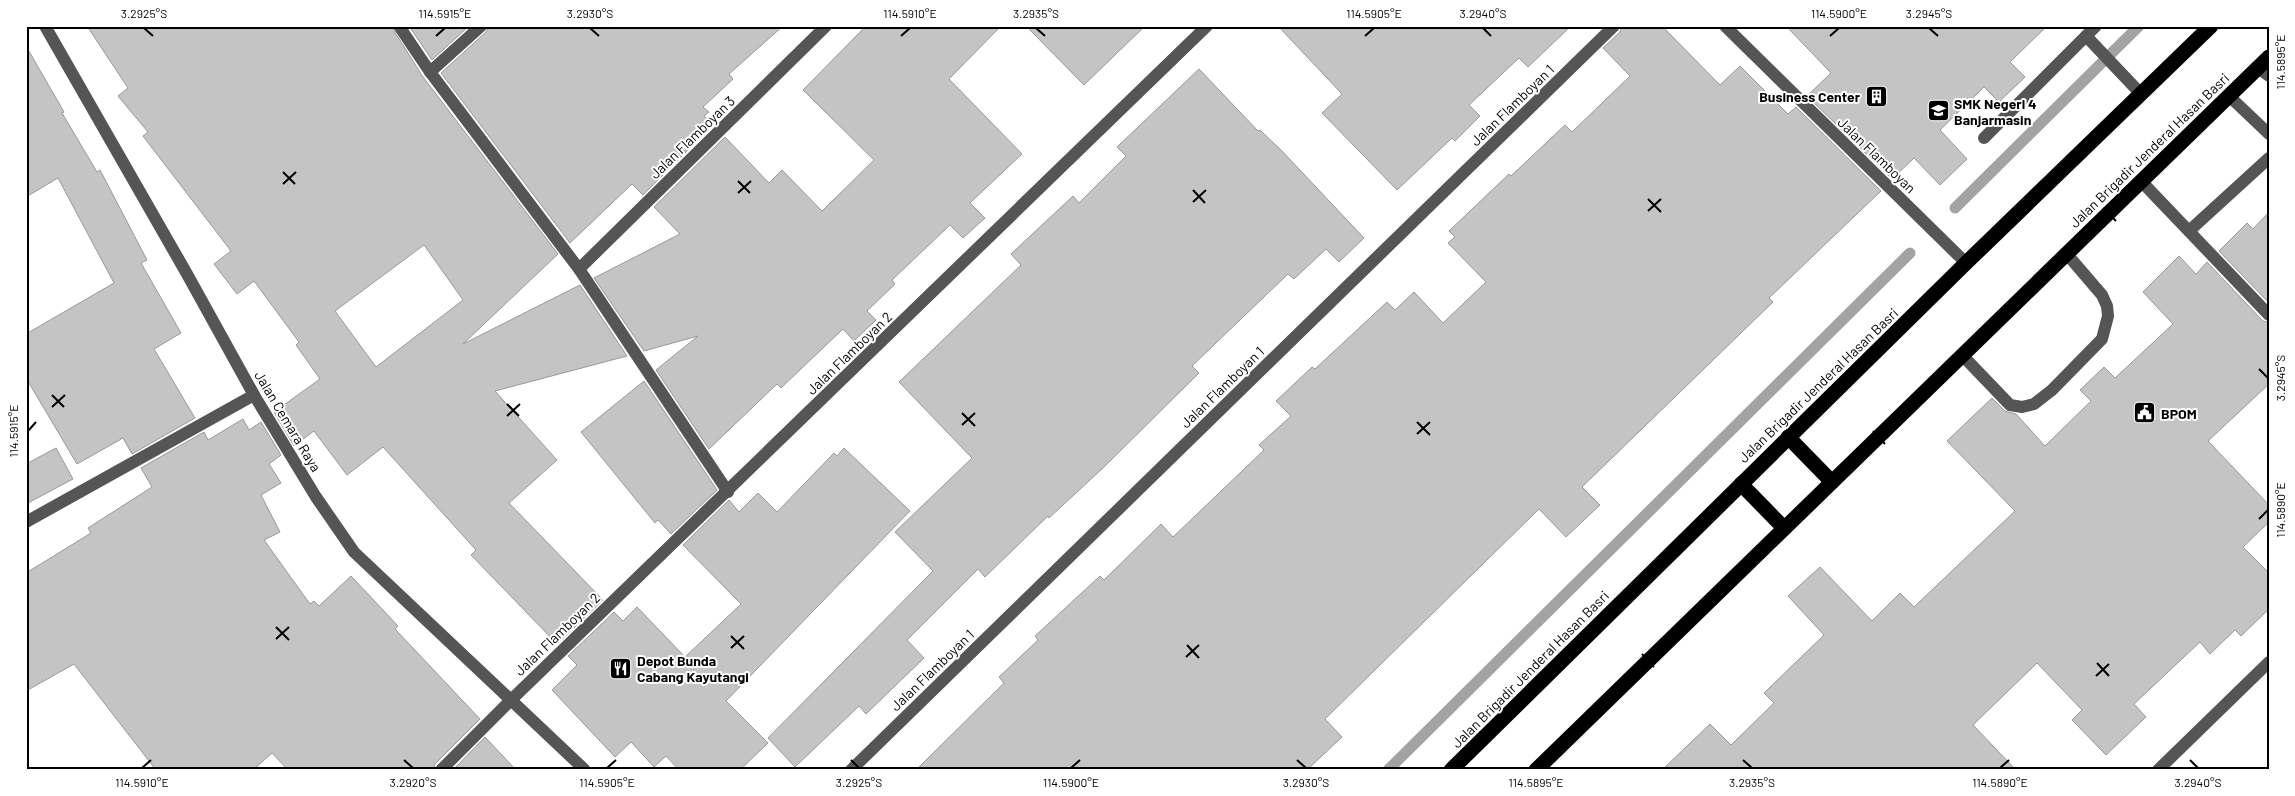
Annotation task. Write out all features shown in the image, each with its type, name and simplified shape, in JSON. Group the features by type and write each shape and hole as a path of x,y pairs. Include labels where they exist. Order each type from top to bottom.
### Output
{"highway":[{"name":"Jalan Brigadir Jenderal Hasan Basri","path":"1451,770 1966,263 2211,26"},
{"name":"Jalan Brigadir Jenderal Hasan Basri","path":"1536,770 2140,181 2229,96 2265,67"},
{"path":"1788,438 1832,482"},
{"path":"1741,484 1784,528"}],"street":[{"name":"Jalan Cemara Raya","path":"45,26 254,394 316,497 354,552 585,770"},
{"path":"399,26 430,72 579,269 728,492"},
{"path":"430,72 482,26"},
{"name":"Jalan Flamboyan 3","path":"579,269 826,26"},
{"name":"Jalan Flamboyan 2","path":"441,770 1207,26"},
{"name":"Jalan Flamboyan 1","path":"851,770 1614,26"},
{"name":"Jalan Flamboyan","path":"1725,26 1966,263"},
{"path":"1984,138 2096,26"},
{"path":"2086,36 2141,94"},
{"path":"2229,96 2269,134"},
{"path":"2189,231 2269,158"},
{"path":"2140,181 2269,315"},
{"path":"1962,355 2010,405 2022,407 2034,404 2052,390 2102,339 2108,316 2107,306 2102,295 2066,253"},
{"path":"26,522 254,394"},
{"path":"2158,770 2269,662"}],"building":[{"path":"87,26 391,26 423,77 558,254 463,344 580,285 627,356 495,391 557,460 509,503 603,600 557,644 471,555 476,550 383,447 347,475 314,431 294,446 274,412 320,379 296,345 299,342 254,281 237,294 214,264 231,251 143,136 148,132 118,96 128,88","holes":["424,245 463,300 376,367 335,311"]},
{"path":"409,26 469,26 432,60"},
{"path":"489,26 783,26 729,74 733,79 703,107 709,112 704,116 713,125 643,195 632,184 570,243 441,73 486,32"},
{"path":"866,26 1001,26 949,79 1022,154 970,203 985,218 963,238 950,225 892,280 895,284 867,311 876,320 854,341 843,329 781,388 777,384 709,449 656,370 698,336 644,351 594,278 680,234 654,207 725,137 769,183 782,170 822,211 874,160 803,90"},
{"path":"1026,26 1145,26 1084,85"},
{"path":"1278,26 1571,26 1528,67 1519,58 1469,105 1480,116 1455,141 1452,138 1397,190 1322,113 1342,94"},
{"path":"1622,26 1662,26 1720,85 1740,66 1788,114 1796,107 1881,191 1769,298 1773,302 1582,487 1600,505 1566,537 1539,509 1325,719 1342,737 1307,770 916,770 1004,683 999,677 1038,640 1035,636 1100,576 1104,580 1161,524 1173,537 1264,450 1259,445 1291,416 1276,401 1312,367 1315,369 1387,302 1395,310 1414,292 1443,323 1486,282 1448,243 1455,237 1449,231 1509,174 1511,176 1565,125 1572,132 1630,76 1603,48 1620,32"},
{"name":"SMK Negeri 4 Banjarmasin","path":"1786,26 2047,26 2010,62 2025,77 1999,102 1984,87 1940,130 1967,159 1940,185 1914,158 1892,179 1807,96 1831,73"},
{"path":"26,46 64,112 62,113 97,172 100,170 147,260 141,263 181,333 154,349 195,418 132,454 123,438 77,464 26,378 26,334 114,283 58,178 26,197"},
{"path":"1199,69 1258,131 1260,130 1282,151 1364,238 1339,262 1326,249 1294,279 1288,274 1192,366 1199,373 1103,468 1049,518 1048,516 985,577 978,569 907,640 924,658 866,714 859,706 795,767 768,738 933,571 895,532 972,458 899,382 1021,265 1011,254 1073,196 1079,203 1126,156 1117,147"},
{"path":"2269,212 2269,303 2219,251 2247,223 2253,229"},
{"path":"2179,256 2196,274 2207,262 2263,321 2269,323 2269,384 2208,441 2269,505 2269,522 2243,547 2269,573 2269,609 2241,636 2235,630 2210,654 2200,642 2134,704 2146,717 2106,755 2072,720 2082,710 2037,663 1973,725 2016,770 1662,770 1710,724 1731,745 1774,703 1764,693 1824,635 1788,596 1820,567 1872,621 1900,593 1914,607 2015,511 1947,441 1992,398 2005,411 2016,414 2045,446 2091,401 2080,390 2104,367 2115,378 2173,324 2143,292"},
{"path":"644,381 717,490 671,534 658,520 655,523 581,432"},
{"path":"243,419 249,430 261,422 281,455 269,464 281,483 261,495 280,532 264,540 310,604 314,601 319,606 351,576 398,626 395,629 480,719 435,764 433,770 288,770 272,753 253,770 156,770 74,664 26,691 26,573 91,533 88,528 152,487 141,468 204,432 208,440"},
{"path":"56,448 73,479 26,504 26,464"},
{"path":"844,448 910,511 726,701 768,743 740,770 679,770 666,756 654,767 631,742 615,757 552,690 577,665 568,656 614,612 623,621 637,607 685,657 741,604 683,545 729,500 739,512 758,493 777,512 834,453 837,456"},
{"path":"485,737 516,770 453,770"}],"waterway":[{"path":"1955,208 2139,26"},
{"path":"1388,770 1910,253"}],"place":[{"name":"Business Center","path":"1876,96"},
{"name":"SMK Negeri 4 Banjarmasin","path":"1938,111"},
{"name":"BPOM","path":"2145,413"},
{"name":"Depot Bunda Cabang Kayutangi","path":"621,668"}]}
